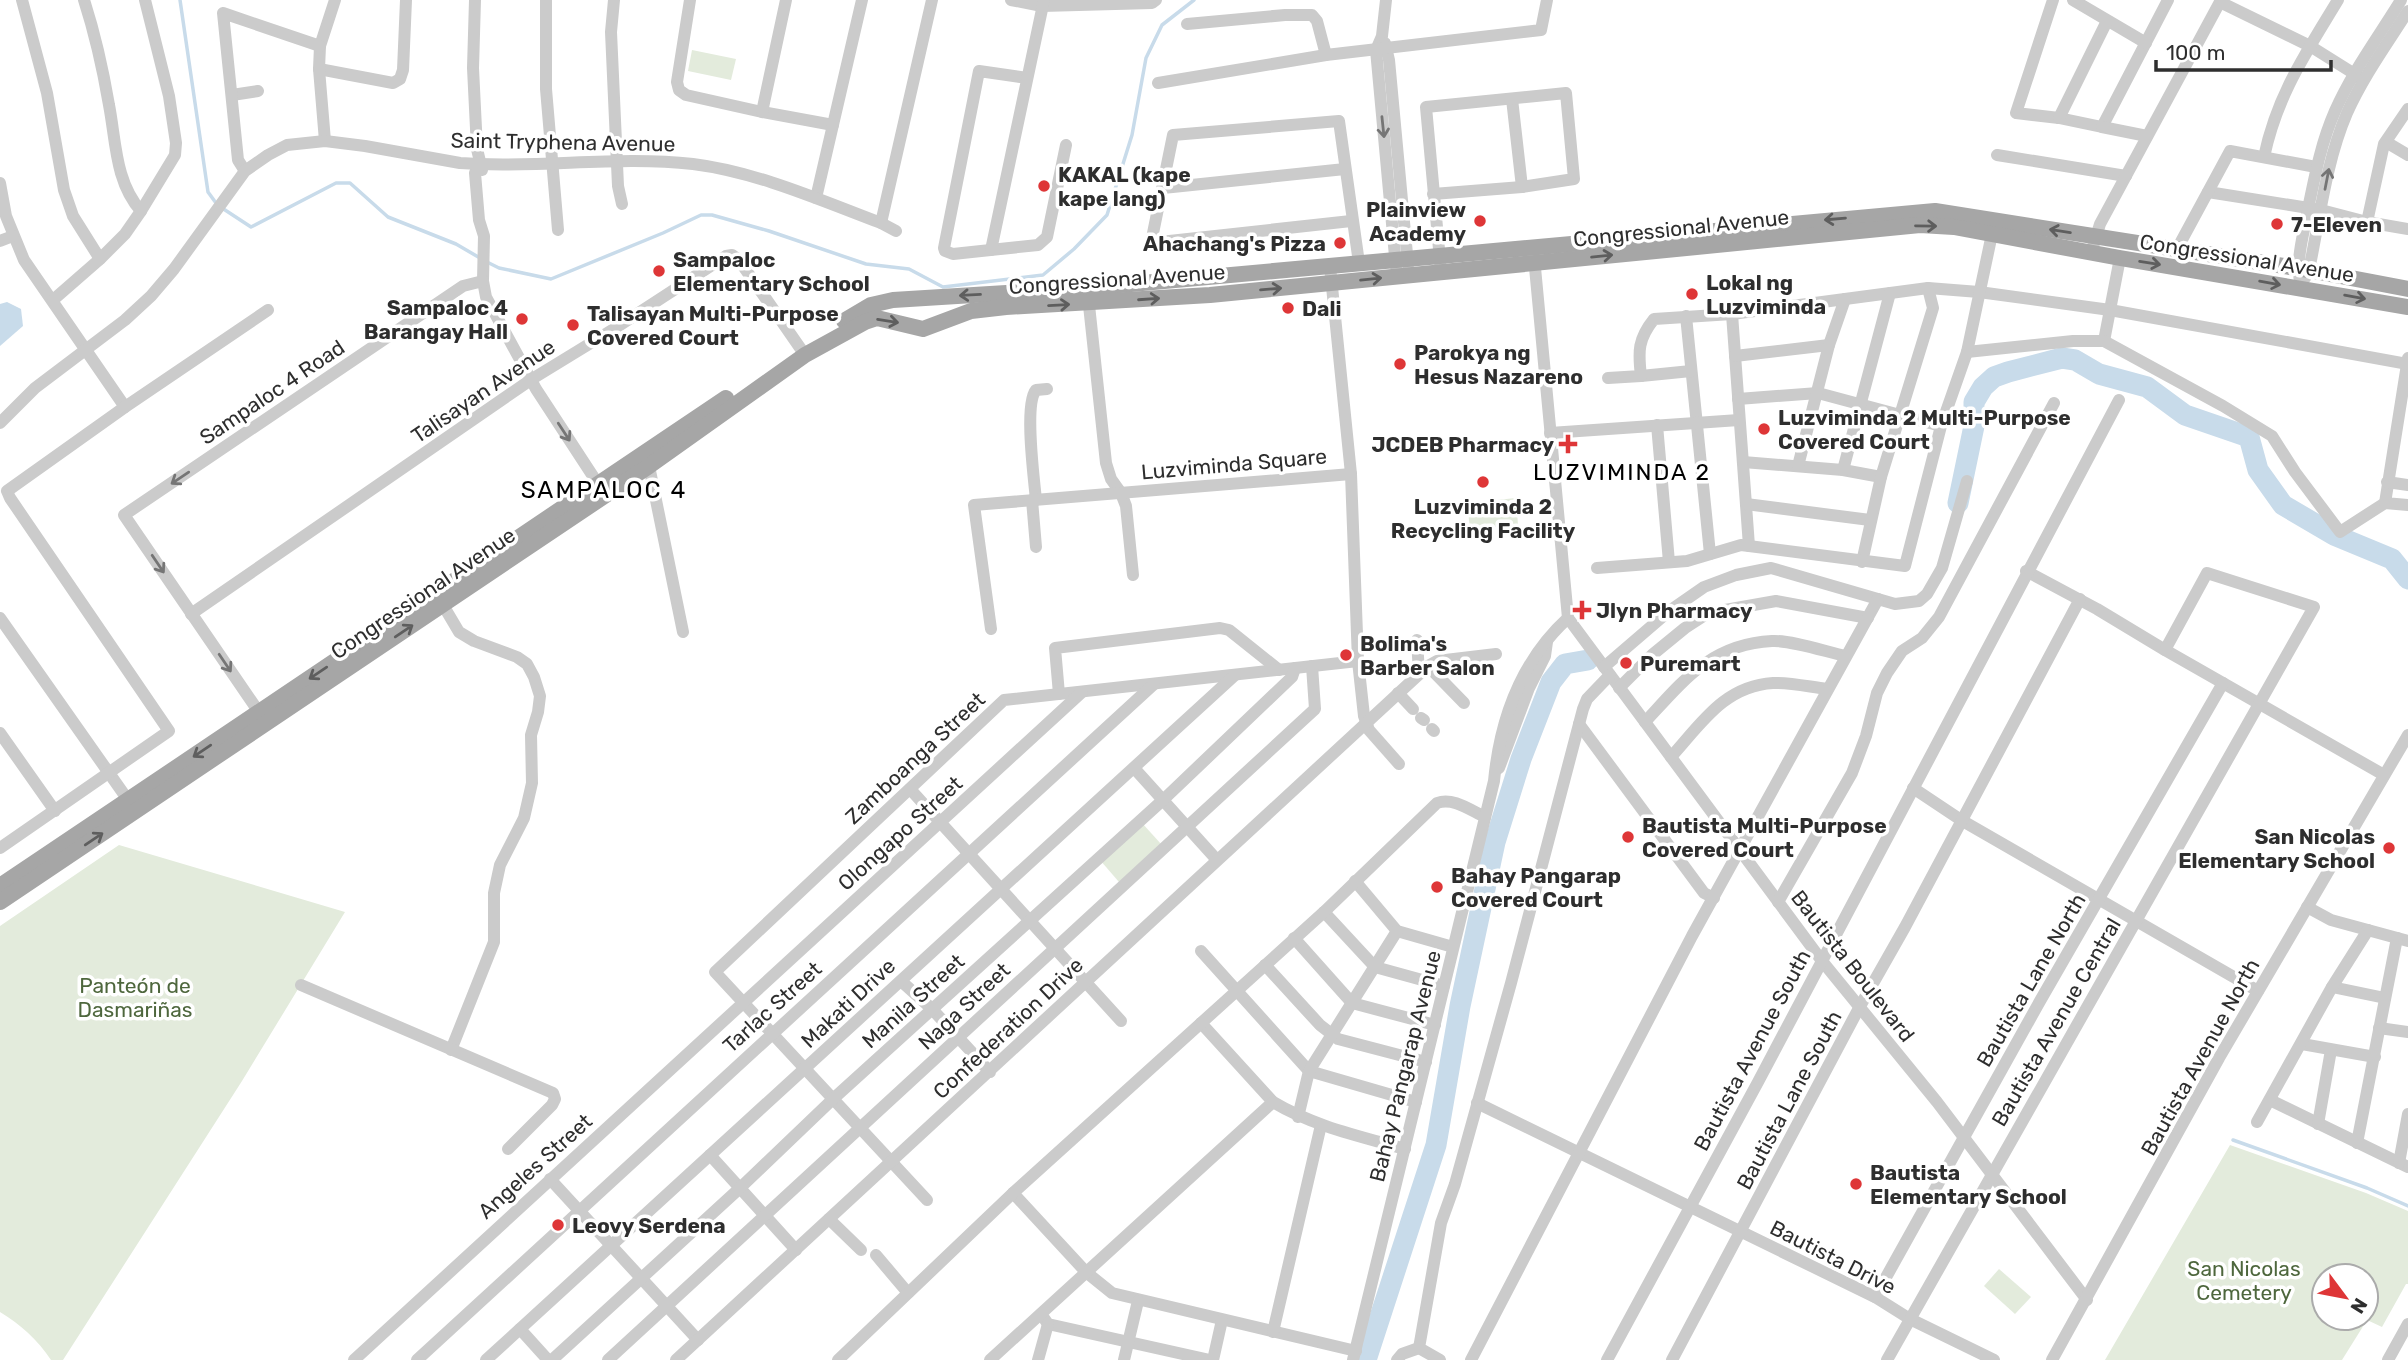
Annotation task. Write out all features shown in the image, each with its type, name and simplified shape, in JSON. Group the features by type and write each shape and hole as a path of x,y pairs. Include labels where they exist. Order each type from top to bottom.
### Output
{"main road":[{"name":"Congressional Avenue","path":"0,886 128,800 443,605 602,490 649,466 802,352 865,321 877,318 923,329 971,312 1088,296 1440,264 1533,246 1935,211 2303,269 2408,289"},
{"name":"Congressional Avenue","path":"1440,264 1534,263 1920,225 1954,227 2408,307"},
{"name":"Congressional Avenue","path":"1331,275 1359,264 1402,268"},
{"name":"Congressional Avenue","path":"0,902 263,718 871,305 893,300 1088,296"}],"street":[{"path":"22,0 42,71 64,190 73,216 100,259"},
{"path":"84,0 104,76 119,167 131,201 141,212"},
{"path":"53,300 125,234 175,155 176,143 169,96 145,0"},
{"path":"324,141 320,46 335,0"},
{"path":"319,69 393,83 400,79 403,71 406,0"},
{"path":"475,0 473,68 479,164 475,173 479,220 484,241 483,278 486,297 532,379 602,490"},
{"path":"546,0 545,67 558,230"},
{"path":"614,0 611,32 618,186 622,204"},
{"path":"690,0 677,82 679,90 687,95 833,125"},
{"path":"762,112 786,0"},
{"path":"816,198 862,0"},
{"path":"881,223 932,0"},
{"path":"1011,0 1043,3 1152,3 1156,0"},
{"path":"1386,0 1382,45 1402,268"},
{"path":"1158,83 1382,45 1541,30 1547,0"},
{"path":"2053,0 2016,113 2059,118 2147,136"},
{"path":"2073,0 2146,43"},
{"path":"2264,157 2275,113 2290,80 2339,0"},
{"path":"2301,288 2315,209 2333,151 2360,77 2401,0"},
{"path":"2091,253 2126,176 2220,1 2311,46 2360,77"},
{"path":"2102,127 2146,43 2163,2"},
{"path":"991,250 1043,3"},
{"path":"2315,209 2316,167 2336,108 2408,11"},
{"path":"245,171 238,160 223,13 320,46"},
{"path":"1186,24 1312,15 1317,22 1326,55"},
{"path":"2059,118 2107,22"},
{"path":"1027,78 979,71 945,251 953,254 1038,245 1044,242 1066,145"},
{"path":"232,95 258,91"},
{"path":"1433,194 1522,187 1574,179 1566,93 1426,107 1433,194 1440,264"},
{"path":"1512,99 1522,187"},
{"path":"2367,222 2386,142 2408,109"},
{"path":"1351,221 1152,243 1173,135 1339,121 1359,264"},
{"name":"Saint Tryphena Avenue","path":"0,423 36,388 125,320 151,296 208,224 245,171 287,145 324,141 460,163 668,162 720,169 816,198 896,231"},
{"path":"2386,142 2408,155"},
{"path":"2177,249 2230,151 2316,167"},
{"path":"1997,155 2126,176"},
{"path":"1163,188 1345,169"},
{"path":"0,183 6,216 24,260 125,407"},
{"path":"2208,191 2315,209 2408,229"},
{"path":"1597,568 1688,561 1741,545 1905,566 1941,426 1967,352 1992,234"},
{"path":"0,241 13,236"},
{"path":"1533,246 1568,618"},
{"name":"Talisayan Avenue","path":"191,614 532,379 726,256 732,255 739,260 802,352"},
{"path":"2104,341 2120,258"},
{"path":"1331,275 1351,474 1358,662 1366,723 1399,764"},
{"name":"Sampaloc 4 Road","path":"263,718 124,515 463,286 483,278"},
{"path":"1861,562 1881,477 1933,308 1928,288"},
{"path":"1641,376 1638,352 1644,332 1654,319 1732,314 1928,288 1979,292 2109,310 2408,362 2385,503"},
{"path":"1843,470 1890,293"},
{"name":"Luzviminda Square","path":"1088,296 1106,463 1111,480 1121,493 1351,474"},
{"path":"1798,466 1829,345 1845,299"},
{"path":"0,848 169,731 7,494 8,489 268,310"},
{"path":"1732,314 1749,546"},
{"path":"1686,316 1710,554"},
{"path":"1967,352 2073,341 2104,341 2272,436 2340,532 2385,503 2408,505"},
{"path":"1735,356 1829,345"},
{"path":"1608,378 1691,371"},
{"path":"1036,547 1030,422 1032,397 1037,390 1047,389"},
{"path":"1738,400 1818,393 1941,426"},
{"name":"Bautista Avenue South","path":"1609,1359 2119,400"},
{"path":"1778,902 1852,773 1866,736 1877,694 1887,673 1902,651 1922,638 1939,617 2054,403"},
{"path":"1550,433 1739,420"},
{"path":"1657,425 1669,562"},
{"path":"1743,463 1843,470 1881,477"},
{"path":"649,466 683,632"},
{"path":"1419,1348 1441,1223 1455,1184 1587,699 1607,671 1677,606 1704,587 1736,575 1771,568 1895,604 1919,601 1927,594 1942,568 1967,481"},
{"path":"2387,482 2408,485"},
{"path":"991,629 974,505 1121,493 1126,506 1133,575"},
{"path":"1746,504 1870,520"},
{"path":"2026,571 2080,599 2384,775"},
{"name":"Bautista Avenue Central","path":"1886,1360 2314,607 2207,573 2165,650"},
{"path":"1471,1360 1714,898 1878,599"},
{"name":"Bautista Lane South","path":"1672,1360 2080,599"},
{"path":"1619,688 1685,628 1706,615 1776,601 1868,618"},
{"path":"443,605 460,632 527,664 540,696 531,735 532,783 524,818 500,865 494,893 494,942 451,1050"},
{"path":"0,618 128,800"},
{"name":"Bautista Boulevard","path":"1568,618 1822,961 1964,1138 2087,1300"},
{"name":"Bahay Pangarap Avenue","path":"1354,1355 1494,781 1525,698 1545,656 1547,642 1568,618"},
{"path":"1059,694 1055,649 1220,628 1229,630 1279,670"},
{"path":"1417,640 1424,670 1464,703"},
{"path":"1645,722 1703,663 1731,648 1774,641 1846,656"},
{"name":"Confederation Drive","path":"676,1360 1424,670 1437,660 1496,654"},
{"name":"Zamboanga Street","path":"743,1002 715,972 1004,700 1358,662"},
{"name":"Naga Street","path":"608,1360 1315,709 1312,666"},
{"name":"Manila Street","path":"550,1360 740,1188 833,1098 1163,800 1292,677 1295,668"},
{"name":"Makati Drive","path":"486,1360 1236,675"},
{"path":"1671,757 1721,701 1747,688 1775,683 1827,690"},
{"name":"Bautista Lane North","path":"1875,1297 2223,683"},
{"name":"Tarlac Street","path":"417,1360 1154,684"},
{"name":"Olongapo Street","path":"743,1002 1082,692"},
{"path":"1398,693 1425,722"},
{"path":"1579,724 1704,893 1714,898"},
{"path":"0,733 55,811"},
{"name":"Bautista Avenue North","path":"2052,1360 2258,991 2408,735"},
{"path":"1134,768 1217,860"},
{"path":"910,789 1121,1021"},
{"path":"1913,789 1961,820 2258,991"},
{"path":"838,1360 1013,1193 1324,912 1437,803 1445,800 1452,802 1485,817"},
{"path":"1355,881 1397,931 1454,947"},
{"path":"2308,907 2331,920 2402,939 2385,998 2357,1143"},
{"path":"1324,912 1375,967 1444,986"},
{"path":"2258,1122 2332,987 2368,930"},
{"path":"1297,1117 1309,1071 1397,931"},
{"path":"1294,937 1352,1003 1435,1025"},
{"path":"1201,951 1309,1071 1416,1102"},
{"path":"1265,965 1320,1025 1338,1039 1426,1062"},
{"path":"901,981 932,1009 990,1072"},
{"path":"301,985 553,1093 555,1099 552,1105 509,1149"},
{"path":"2332,987 2385,998"},
{"path":"743,1002 927,1200"},
{"name":"Angeles Street","path":"354,1360 743,1002"},
{"path":"1201,1023 1273,1102 1297,1117 1405,1149"},
{"path":"2379,1028 2408,1032"},
{"path":"2302,1044 2375,1057"},
{"path":"2318,1124 2331,1050"},
{"path":"2270,1100 2403,1165 2408,1114"},
{"path":"990,1360 1044,1319 1086,1272 1273,1102"},
{"name":"Bautista Drive","path":"1477,1103 1875,1297 1910,1318 1994,1360"},
{"path":"1273,1332 1321,1125"},
{"path":"710,1155 796,1250"},
{"path":"550,1179 698,1340"},
{"path":"1013,1193 1106,1290 1138,1301 1273,1332 1354,1355"},
{"path":"829,1219 861,1250"},
{"path":"876,1255 908,1293"},
{"path":"1125,1360 1138,1301"},
{"path":"1044,1319 1211,1360 1222,1320"},
{"path":"1038,1360 1044,1319"},
{"path":"2388,1360 2408,1324"},
{"path":"520,1329 550,1360"},
{"path":"1397,1360 1402,1354 1419,1348 1440,1360"}],"green space":[{"path":"692,50 736,59 731,80 688,71"},
{"path":"1516,498 1518,525 1470,529 1467,503"},
{"path":"1142,823 1161,844 1119,882 1100,860"},
{"name":"Panteón de Dasmariñas","path":"119,845 345,912 242,1081 63,1360 51,1360 28,1333 0,1312 0,926"},
{"name":"San Nicolas Cemetery","path":"2230,1145 2366,1193 2408,1211 2408,1284 2382,1327 2380,1262 2310,1262 2310,1332 2360,1332 2342,1360 2105,1360"},
{"path":"1999,1269 2031,1297 2015,1314 1984,1286"}],"water":[{"path":"7,302 21,309 23,326 0,346 0,304"}],"waterway":[{"path":"180,0 208,192 216,203"},
{"path":"487,262 499,268 551,279 701,215 712,215 866,264 909,269 943,287 1043,275 1074,249 1107,215 1132,135 1146,58 1162,25 1194,0"},
{"path":"222,208 251,227 336,183 350,183 388,217 456,244 480,258"},
{"path":"1958,503 1974,426 1974,402 1983,387 1994,377 2008,372 2062,358 2075,360 2099,374 2147,387 2185,415 2249,437 2258,470 2283,505 2334,535 2392,559 2408,579"},
{"path":"1366,1360 1436,1145 1460,1006 1495,842 1521,759 1551,682 1565,664 1588,660"},
{"path":"2233,1140 2367,1188 2408,1206"}],"place":[{"name":"KAKAL (kape kape lang)","path":"1044,186"},
{"name":"Plainview Academy","path":"1480,221"},
{"name":"7-Eleven","path":"2277,224"},
{"name":"Ahachang's Pizza","path":"1340,243"},
{"name":"Sampaloc Elementary School","path":"659,271"},
{"name":"Lokal ng Luzviminda","path":"1692,294"},
{"name":"Dali","path":"1288,308"},
{"name":"Sampaloc 4 Barangay Hall","path":"522,319"},
{"name":"Talisayan Multi-Purpose Covered Court","path":"573,325"},
{"name":"Parokya ng Hesus Nazareno","path":"1400,364"},
{"name":"Luzviminda 2 Multi-Purpose Covered Court","path":"1764,429"},
{"name":"JCDEB Pharmacy","path":"1568,444"},
{"name":"Luzviminda 2 Recycling Facility","path":"1483,482"},
{"name":"Jlyn Pharmacy","path":"1582,610"},
{"name":"Bolima's Barber Salon","path":"1346,655"},
{"name":"Puremart","path":"1626,663"},
{"name":"Bautista Multi-Purpose Covered Court","path":"1628,837"},
{"name":"San Nicolas Elementary School","path":"2389,848"},
{"name":"Bahay Pangarap Covered Court","path":"1437,887"},
{"name":"Bautista Elementary School","path":"1856,1184"},
{"name":"Leovy Serdena","path":"558,1225"}],"district":[{"name":"LUZVIMINDA 2","path":"1622,472"},
{"name":"SAMPALOC 4","path":"604,490"}]}
